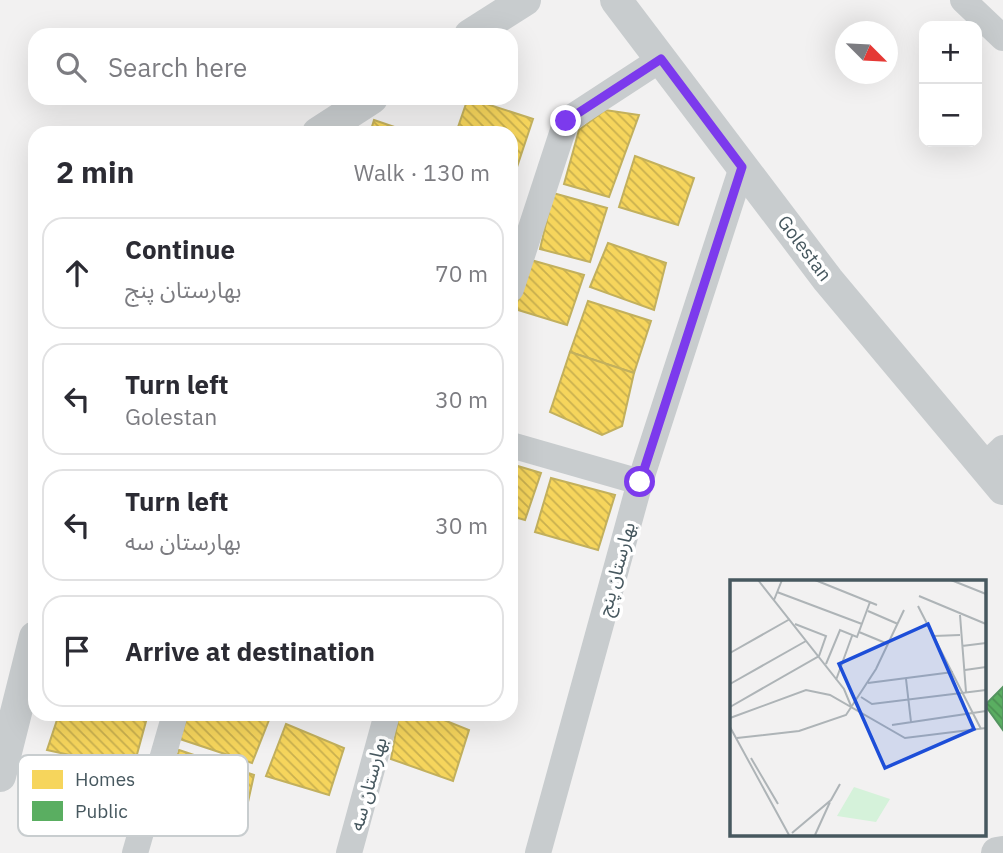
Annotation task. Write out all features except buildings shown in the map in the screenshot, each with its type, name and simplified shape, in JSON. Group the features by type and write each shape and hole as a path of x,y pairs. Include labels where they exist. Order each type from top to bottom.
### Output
{"street":[{"path":"481,28 525,0"},
{"name":"Golestan","path":"616,0 828,280 997,468"},
{"path":"963,0 1003,38"},
{"path":"518,268 566,121 661,59"},
{"path":"328,126 361,105"},
{"name":"بهارستان پنج","path":"538,853 640,482 742,167"},
{"path":"518,447 640,482"},
{"path":"0,776 28,665"},
{"path":"163,755 173,721"},
{"name":"بهارستان سه","path":"349,853 385,721"},
{"path":"135,853 140,836"},
{"path":"997,853 1003,852"}],"route":[{"path":"566,121 661,59 742,167 640,482"}]}
